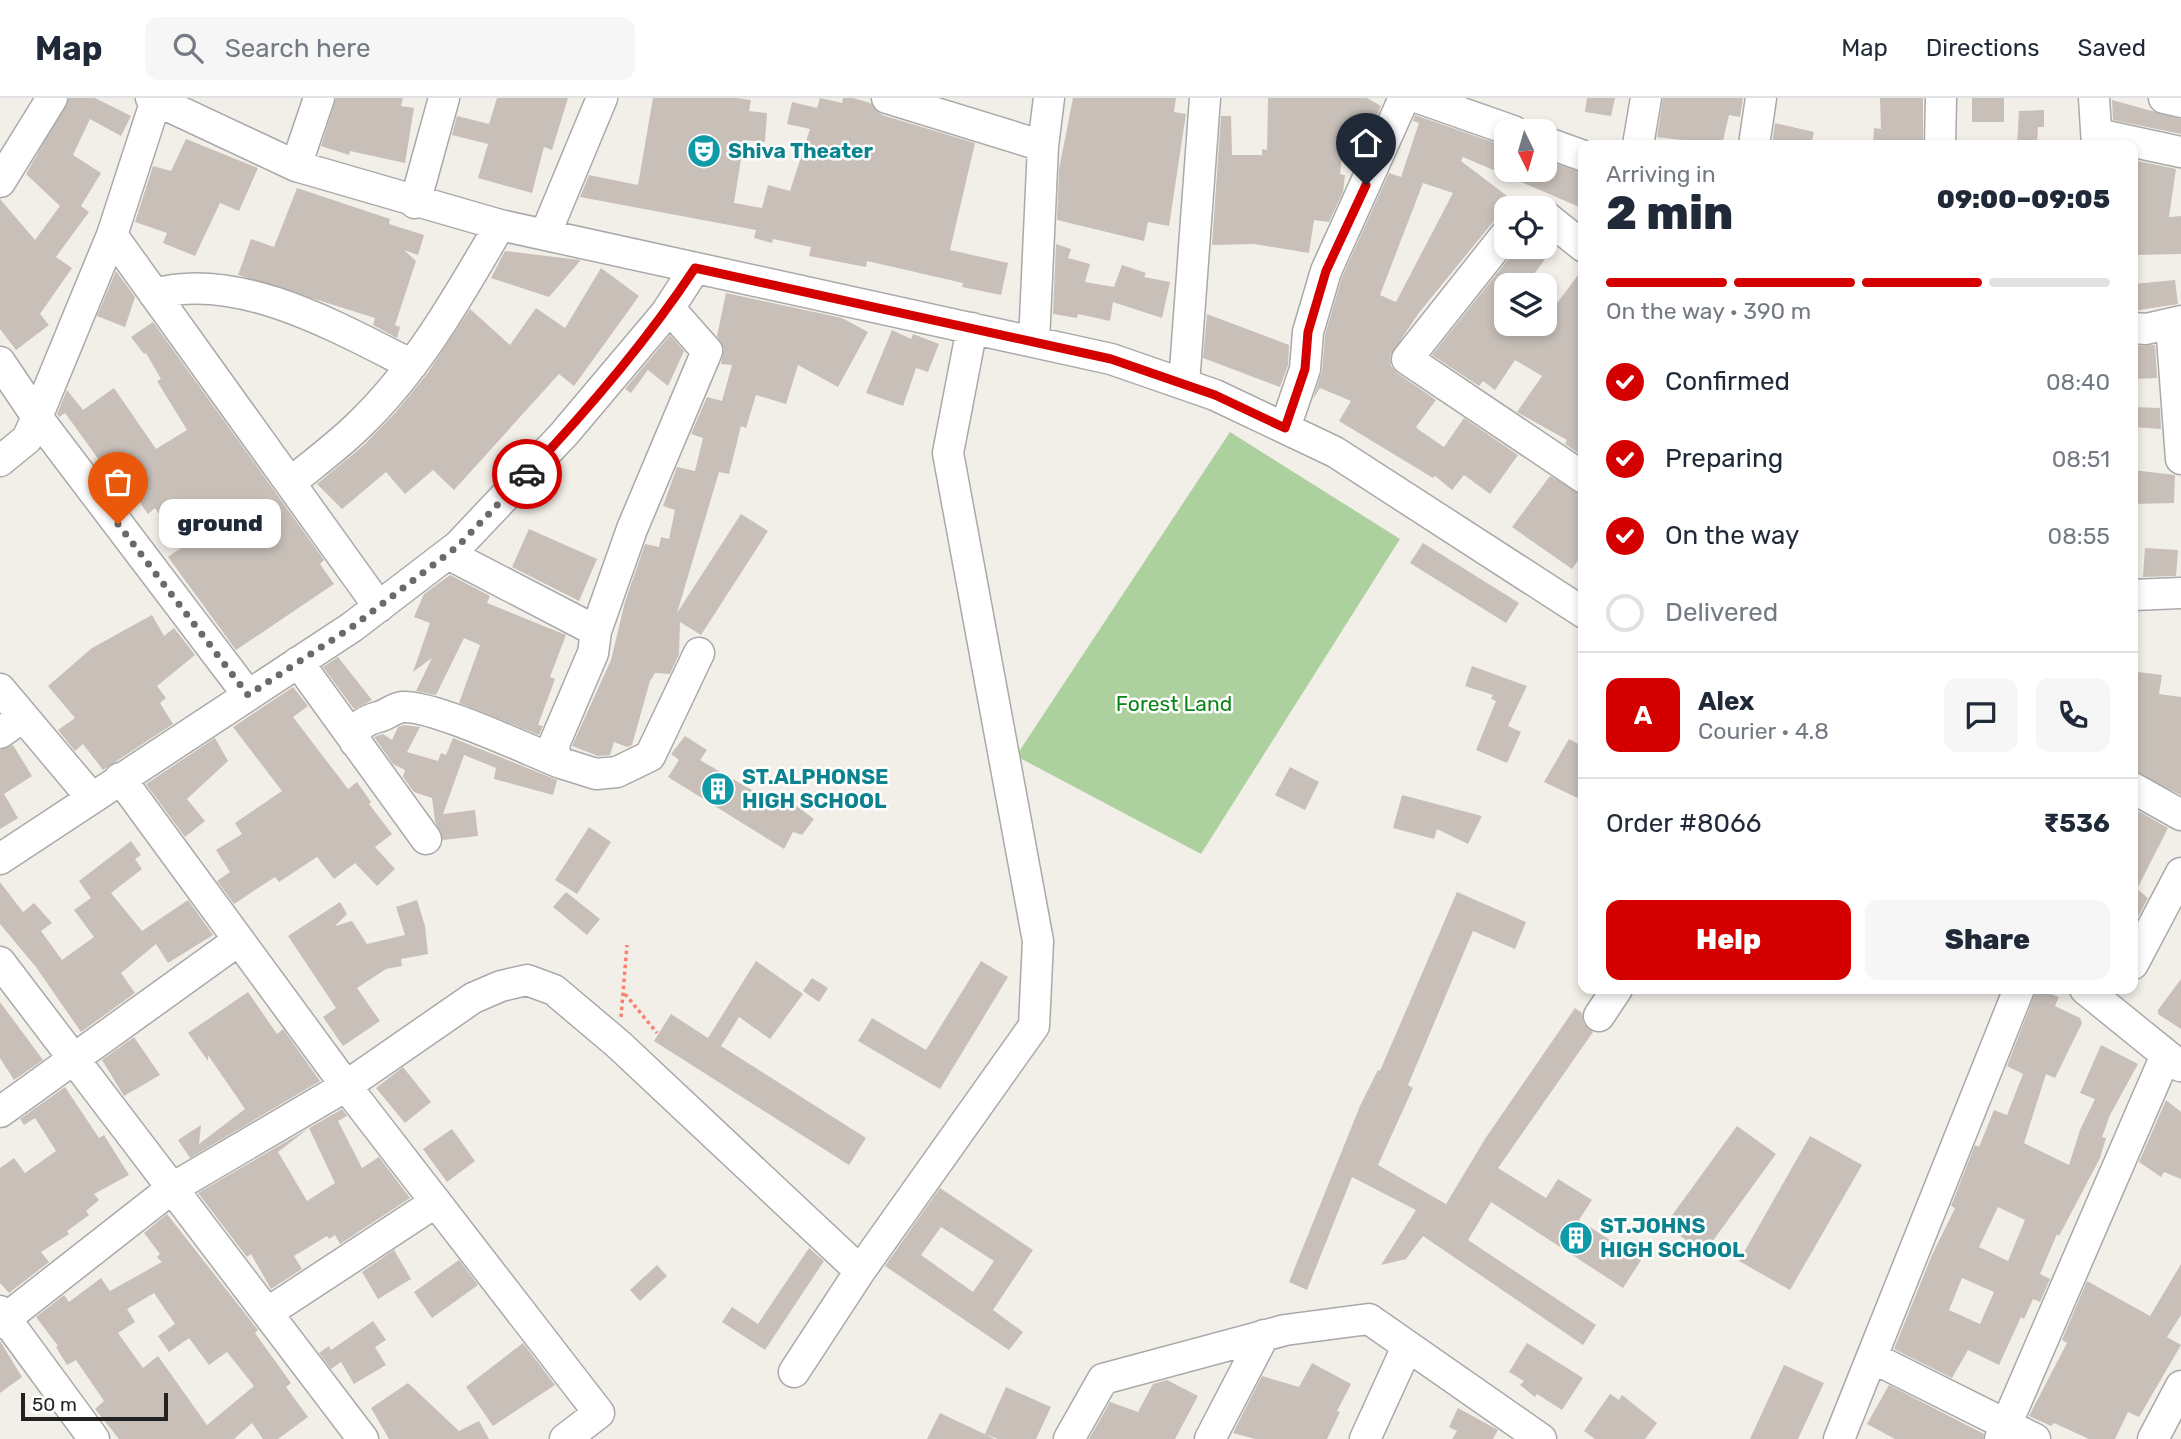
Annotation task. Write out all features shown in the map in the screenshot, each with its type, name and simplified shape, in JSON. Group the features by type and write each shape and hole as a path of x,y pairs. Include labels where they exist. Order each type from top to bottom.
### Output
{"street":[{"path":"0,182 52,98"},
{"path":"296,166 319,98"},
{"path":"415,203 444,98"},
{"path":"545,235 602,98"},
{"path":"887,98 1043,146"},
{"path":"1034,342 1043,146 1049,98"},
{"path":"1184,384 1205,98"},
{"path":"1285,428 1305,369 1308,332 1326,271 1405,98"},
{"path":"1419,98 1494,124"},
{"path":"1639,140 1646,98"},
{"path":"1755,140 1761,98"},
{"path":"1940,140 1941,98"},
{"path":"2094,98 2097,140"},
{"path":"2164,98 2181,102"},
{"path":"0,461 27,439 37,418 112,235 154,99 296,166 415,203 500,225 1111,359 1215,395 1335,452 1578,609"},
{"path":"2138,146 2181,152"},
{"path":"1558,147 1578,154"},
{"path":"290,483 360,424 412,365 449,312 500,225"},
{"path":"1557,226 1578,242"},
{"path":"112,235 379,607"},
{"path":"1494,250 1408,359 1578,474"},
{"path":"0,859 379,607 448,554 564,435 669,308 695,268"},
{"path":"153,294 193,286 234,293 319,318 412,365"},
{"path":"561,763 554,753 555,742 593,653 596,631 632,529 707,351 669,308"},
{"path":"2138,327 2176,322 2181,459"},
{"path":"794,1372 860,1271 1034,1026 1038,941 948,453 972,328"},
{"path":"0,362 37,418 248,695"},
{"path":"448,554 596,631"},
{"path":"2138,595 2181,593"},
{"path":"355,742 355,733 363,722 382,717 394,708 406,706 432,712 596,774 617,772 650,755 699,653"},
{"path":"298,662 426,839"},
{"path":"0,689 12,725 91,797"},
{"path":"120,778 346,1086 599,1413 565,1439"},
{"path":"2138,791 2181,815"},
{"path":"2138,955 2181,873"},
{"path":"0,1112 239,940"},
{"path":"0,962 363,1439"},
{"path":"94,1439 2,1317 171,1189 346,1086 473,998 501,986 527,980 554,990 618,1044 860,1271"},
{"path":"1599,1016 1614,994"},
{"path":"1839,1439 2017,994"},
{"path":"2003,1432 2173,1061 2115,999"},
{"path":"267,1313 436,1202"},
{"path":"1069,1439 1103,1379 1264,1335 1369,1319 1537,1438"},
{"path":"1210,1439 1264,1335"},
{"path":"1365,1439 1407,1347"},
{"path":"1873,1357 2003,1432 2035,1439"},
{"path":"2153,1439 2181,1386"}],"path":[{"path":"618,1044 627,945"},
{"path":"623,992 657,1033"}],"green space":[{"name":"Forest Land","path":"1230,432 1400,539 1201,854 1016,756"}],"building":[{"path":"69,98 95,98 131,116 121,136 90,119 73,155 101,173 81,206 89,212 56,257 72,268 40,314 49,325 16,350 0,329 0,199 35,240 60,206 26,174"},
{"path":"336,98 403,98 401,106 414,108 405,163 350,151 349,155 321,146"},
{"path":"497,98 568,98 552,150 544,147 532,193 478,178 488,144 452,135 457,116 489,124"},
{"path":"653,98 736,98 751,100 749,111 767,113 765,142 744,140 734,203 762,208 768,185 790,191 810,129 787,124 792,102 817,108 820,98 842,103 843,98 853,98 870,103 882,115 975,143 950,250 1008,263 1001,295 962,287 963,283 867,261 866,267 809,256 811,247 773,239 772,243 754,238 756,230 580,197 589,175 638,185"},
{"path":"1073,98 1176,98 1174,112 1186,114 1169,226 1148,222 1144,241 1057,220 1059,169"},
{"path":"1268,98 1367,98 1381,106 1364,144 1345,135 1340,174 1345,175 1343,192 1329,222 1314,220 1309,253 1254,244 1212,245 1221,116 1231,116 1232,155 1262,155 1262,149 1267,150"},
{"path":"1587,98 1615,98 1611,116 1585,112"},
{"path":"1663,98 1743,98 1740,117 1729,115 1723,140 1657,137"},
{"path":"1880,98 1923,98 1923,140 1873,140 1874,128 1881,129"},
{"path":"1972,98 2004,98 2004,122 1972,122"},
{"path":"2112,100 2181,119 2181,134 2113,120"},
{"path":"2044,110 2044,127 2038,127 2037,140 2017,140 2019,111"},
{"path":"1415,115 1494,142 1494,170 1463,157 1461,161 1507,196 1494,196 1494,222 1418,314 1390,356 1391,366 1397,373 1436,400 1416,427 1419,430 1444,447 1464,418 1518,455 1490,494 1464,475 1452,490 1435,476 1433,478 1339,421 1351,401 1320,388 1313,399 1322,371 1325,335 1342,277 1389,173 1401,177 1419,123 1413,121","holes":["1423,183 1453,193 1396,302 1380,295"]},
{"path":"1775,123 1814,132 1812,140 1773,140"},
{"path":"186,139 258,168 239,211 220,203 195,256 163,243 167,233 135,222 153,166 171,171"},
{"path":"2138,161 2176,169 2169,217 2181,216 2181,254 2138,255"},
{"path":"1558,165 1578,171 1578,206 1521,182 1558,182"},
{"path":"297,188 390,219 389,224 424,235 418,255 404,250 416,261 395,325 400,327 397,338 373,325 375,318 238,275 251,239 274,247"},
{"path":"1056,244 1071,249 1068,258 1090,264 1085,282 1114,287 1122,265 1146,273 1144,277 1170,282 1162,318 1113,302 1110,321 1078,314 1077,318 1053,314"},
{"path":"505,251 580,261 549,297 491,278"},
{"path":"1508,259 1545,259 1535,273 1497,273"},
{"path":"601,268 639,296 574,386 559,374 454,490 433,470 405,494 386,472 342,509 317,484 364,445 395,413 427,374 470,309 510,345 536,308 565,328"},
{"path":"116,271 135,297 125,327 97,316"},
{"path":"1578,275 1578,453 1565,444 1567,440 1517,412 1542,376 1515,360 1495,390 1483,381 1479,386 1432,355 1494,277 1494,336 1557,336 1557,301"},
{"path":"2175,280 2178,304 2138,310 2138,284"},
{"path":"726,293 842,318 868,332 838,387 798,365 786,404 756,395 746,428 741,426 729,474 719,472 677,613 741,514 768,531 701,635 680,622 679,654 670,674 655,673 650,681 632,745 627,747 614,742 610,755 598,756 572,746 611,660 625,602 645,544 659,547 661,537 669,539 675,510 663,506 677,467 695,471 703,438 691,434 707,397 722,401 732,365 721,364 724,349 717,336"},
{"path":"1207,314 1289,345 1288,365 1280,387 1203,358"},
{"path":"153,322 324,560 320,564 334,584 236,650 168,557 181,548 155,508 148,514 130,488 123,493 65,413 59,417 57,414 67,390 83,410 114,388 156,449 187,430 157,381 161,379 146,353 144,354 131,337"},
{"path":"892,330 911,339 913,334 939,344 928,372 916,368 903,406 866,393"},
{"path":"670,335 684,351 668,386 648,370 631,393 625,389"},
{"path":"2155,345 2157,378 2138,379 2138,346"},
{"path":"2138,407 2160,408 2161,429 2138,427"},
{"path":"2138,471 2175,475 2174,503 2138,504"},
{"path":"1550,476 1578,492 1578,560 1572,569 1512,527"},
{"path":"529,529 597,559 579,601 512,567"},
{"path":"1423,543 1519,603 1506,623 1410,563"},
{"path":"2145,548 2178,550 2176,576 2143,577"},
{"path":"450,575 490,596 487,603 566,635 550,677 555,679 538,725 543,726 539,735 459,703 480,645 464,638 436,695 416,691 432,658 413,672 430,623 414,617 424,594"},
{"path":"152,615 164,636 174,628 195,655 157,686 166,698 160,703 173,724 103,770 83,744 75,751 58,730 75,718 48,686 92,648"},
{"path":"338,657 372,700 354,709 323,667"},
{"path":"1472,666 1527,686 1508,726 1521,732 1507,763 1476,750 1496,701 1491,699 1493,695 1465,686"},
{"path":"2138,672 2162,675 2159,694 2181,697 2181,795 2138,774"},
{"path":"293,687 308,706 293,717 348,789 357,782 371,802 369,804 392,834 375,847 395,869 377,886 355,863 334,879 317,857 279,882 275,877 234,904 217,881 230,872 216,850 242,834 235,823 282,791 233,727"},
{"path":"398,727 420,727 407,752 438,761 441,753 446,755 453,738 557,780 553,795 494,779 496,768 464,755 443,814 475,810 478,836 443,840 435,821 432,798 414,792 403,777 405,770 393,764 374,737 383,734 392,740"},
{"name":"ST.ALPHONSE HIGH SCHOOL","path":"685,736 707,750 700,760 785,809 790,801 814,819 802,835 793,832 784,849 668,777 679,760 671,754"},
{"path":"215,738 228,761 187,799 205,821 185,837 146,784"},
{"path":"1569,739 1578,744 1578,798 1544,782"},
{"path":"13,745 32,776 4,794 18,818 0,829 0,750"},
{"path":"1290,767 1319,782 1305,810 1275,795"},
{"path":"1402,795 1482,816 1468,844 1437,829 1434,839 1393,828"},
{"path":"2138,811 2168,828 2138,887"},
{"path":"589,827 611,842 577,894 555,880"},
{"path":"131,841 141,855 135,859 142,869 111,893 142,931 188,900 213,935 168,963 156,944 121,973 135,993 81,1032 36,967 0,924 0,882 23,912 34,903 52,923 41,931 62,960 94,937 74,910 91,898 79,881"},
{"path":"2138,890 2148,898 2138,917"},
{"path":"566,892 600,919 587,935 553,907"},
{"path":"1457,892 1526,922 1515,949 1473,931 1408,1085 1413,1088 1378,1165 1446,1204 1485,1139 1575,1008 1582,1013 1584,1024 1593,1032 1498,1168 1546,1198 1558,1179 1592,1200 1579,1220 1641,1260 1623,1288 1491,1202 1468,1240 1596,1325 1583,1345 1423,1236 1406,1259 1381,1265 1416,1210 1352,1177 1307,1290 1289,1282 1360,1106 1378,1070 1380,1071"},
{"path":"417,900 425,926 428,954 401,959 402,966 386,969 357,988 380,1021 343,1046 323,1017 336,1008 288,936 340,902 347,914 335,926 352,921 367,944 405,935 396,907"},
{"path":"756,961 803,994 770,1039 739,1017 721,1046 866,1138 849,1165 654,1041 671,1014 708,1038"},
{"path":"981,961 1008,977 940,1089 858,1041 872,1018 926,1050"},
{"path":"812,978 828,988 819,1002 803,991"},
{"path":"2181,979 2181,1029 2158,1014 2158,1010"},
{"path":"248,992 277,1034 283,1029 320,1081 190,1158 178,1140 201,1125 199,1144 245,1109 208,1055 208,1061 188,1033"},
{"path":"2035,994 2059,997 2055,1006 2080,1018 2082,1023 2055,1078 2046,1074 2024,1143 2069,1165 2080,1130 2095,1099 2080,1093 2101,1045 2138,1064 2110,1115 2102,1137 2106,1138 2100,1158 2059,1236 2057,1234 2040,1274 2050,1279 2040,1302 2033,1299 2024,1319 2021,1317 1999,1365 1968,1350 1952,1378 1894,1349 1932,1255 1955,1208 1951,1206 1975,1145 1979,1147 1994,1110 2007,1115 2023,1074 2007,1066","holes":["1998,1207 2025,1220 2008,1261 1979,1247","1962,1278 1994,1292 1980,1324 1949,1310"]},
{"path":"0,1002 43,1060 14,1080 0,1058"},
{"path":"134,1037 160,1075 124,1096 102,1060"},
{"path":"403,1067 431,1102 405,1123 376,1088"},
{"path":"65,1087 99,1138 104,1135 129,1175 94,1194 99,1200 86,1211 89,1215 67,1231 69,1234 41,1252 49,1262 9,1293 0,1283 0,1168 14,1158 25,1173 56,1151 35,1118 24,1125 20,1119"},
{"path":"2166,1100 2181,1112 2181,1179 2164,1172 2161,1177 2139,1162"},
{"path":"342,1109 347,1116 338,1121 362,1168 379,1157 410,1198 340,1244 335,1235 329,1239 327,1236 294,1256 302,1269 271,1289 251,1254 247,1257 198,1193 308,1129 278,1152 307,1201 335,1183 309,1128"},
{"path":"1737,1126 1776,1154 1704,1253 1665,1225"},
{"path":"452,1129 475,1161 447,1182 423,1149"},
{"path":"1810,1136 1862,1165 1790,1290 1739,1261"},
{"path":"940,1188 1033,1250 993,1310 1023,1332 1009,1350 885,1266","holes":["941,1227 994,1261 973,1292 921,1255"]},
{"path":"167,1214 258,1330 255,1333 291,1383 286,1387 308,1417 278,1439 263,1439 252,1423 234,1439 119,1439 95,1409 104,1401 76,1360 67,1365 56,1347 58,1346 36,1317 64,1295 69,1302 101,1278 110,1291 162,1262 157,1257 160,1254 144,1233","holes":["154,1293 175,1324 158,1336 169,1352 189,1338 209,1365 227,1352 254,1386 207,1425 158,1356 143,1368 118,1333 135,1322 127,1309"]},
{"path":"809,1248 824,1261 765,1350 722,1322 732,1307 758,1324"},
{"path":"394,1250 411,1279 378,1299 362,1272"},
{"path":"459,1260 478,1285 432,1318 414,1292"},
{"path":"2181,1264 2181,1315 2167,1337 2181,1345 2139,1417 2128,1412 2115,1439 2089,1439 2054,1423 2051,1426 2029,1416 2067,1343 2062,1340 2087,1281 2150,1316"},
{"path":"657,1265 667,1276 640,1301 630,1290"},
{"path":"373,1321 386,1340 375,1347 386,1365 354,1384 341,1362 331,1369 319,1353 329,1346 331,1350"},
{"path":"0,1341 22,1377 0,1393"},
{"path":"523,1343 555,1385 493,1426 466,1387"},
{"path":"1527,1343 1583,1378 1562,1410 1537,1394 1535,1397 1520,1385 1524,1381 1509,1372"},
{"path":"1312,1363 1351,1384 1327,1439 1255,1439 1233,1433 1262,1376 1299,1387"},
{"path":"1784,1365 1824,1383 1798,1439 1750,1439"},
{"path":"1167,1380 1198,1396 1175,1439 1089,1439 1110,1402 1138,1412 1153,1384"},
{"path":"408,1383 459,1431 479,1421 489,1439 389,1439 371,1408"},
{"path":"1889,1385 1984,1434 1983,1439 1895,1439 1867,1424"},
{"path":"1006,1387 1051,1407 1036,1439 998,1439 985,1434"},
{"path":"1610,1394 1619,1400 1622,1395 1657,1423 1645,1439 1595,1439 1584,1431"},
{"path":"1458,1408 1498,1430 1493,1439 1452,1439 1457,1431 1449,1427"},
{"path":"940,1413 995,1439 927,1439"}],"way so far":[{"path":"118,524 248,695 352,627 458,546 527,474"}],"place":[{"name":"Shiva Theater","path":"704,151"},
{"name":"ground","path":"118,524"},
{"name":"ST.ALPHONSE HIGH SCHOOL","path":"718,789"},
{"name":"ST.JOHNS HIGH SCHOOL","path":"1576,1238"}],"route":[{"path":"527,474 564,435 666,313 695,268 1111,359 1215,395 1285,428 1297,400 1305,369 1308,332 1326,271 1366,185"}]}
